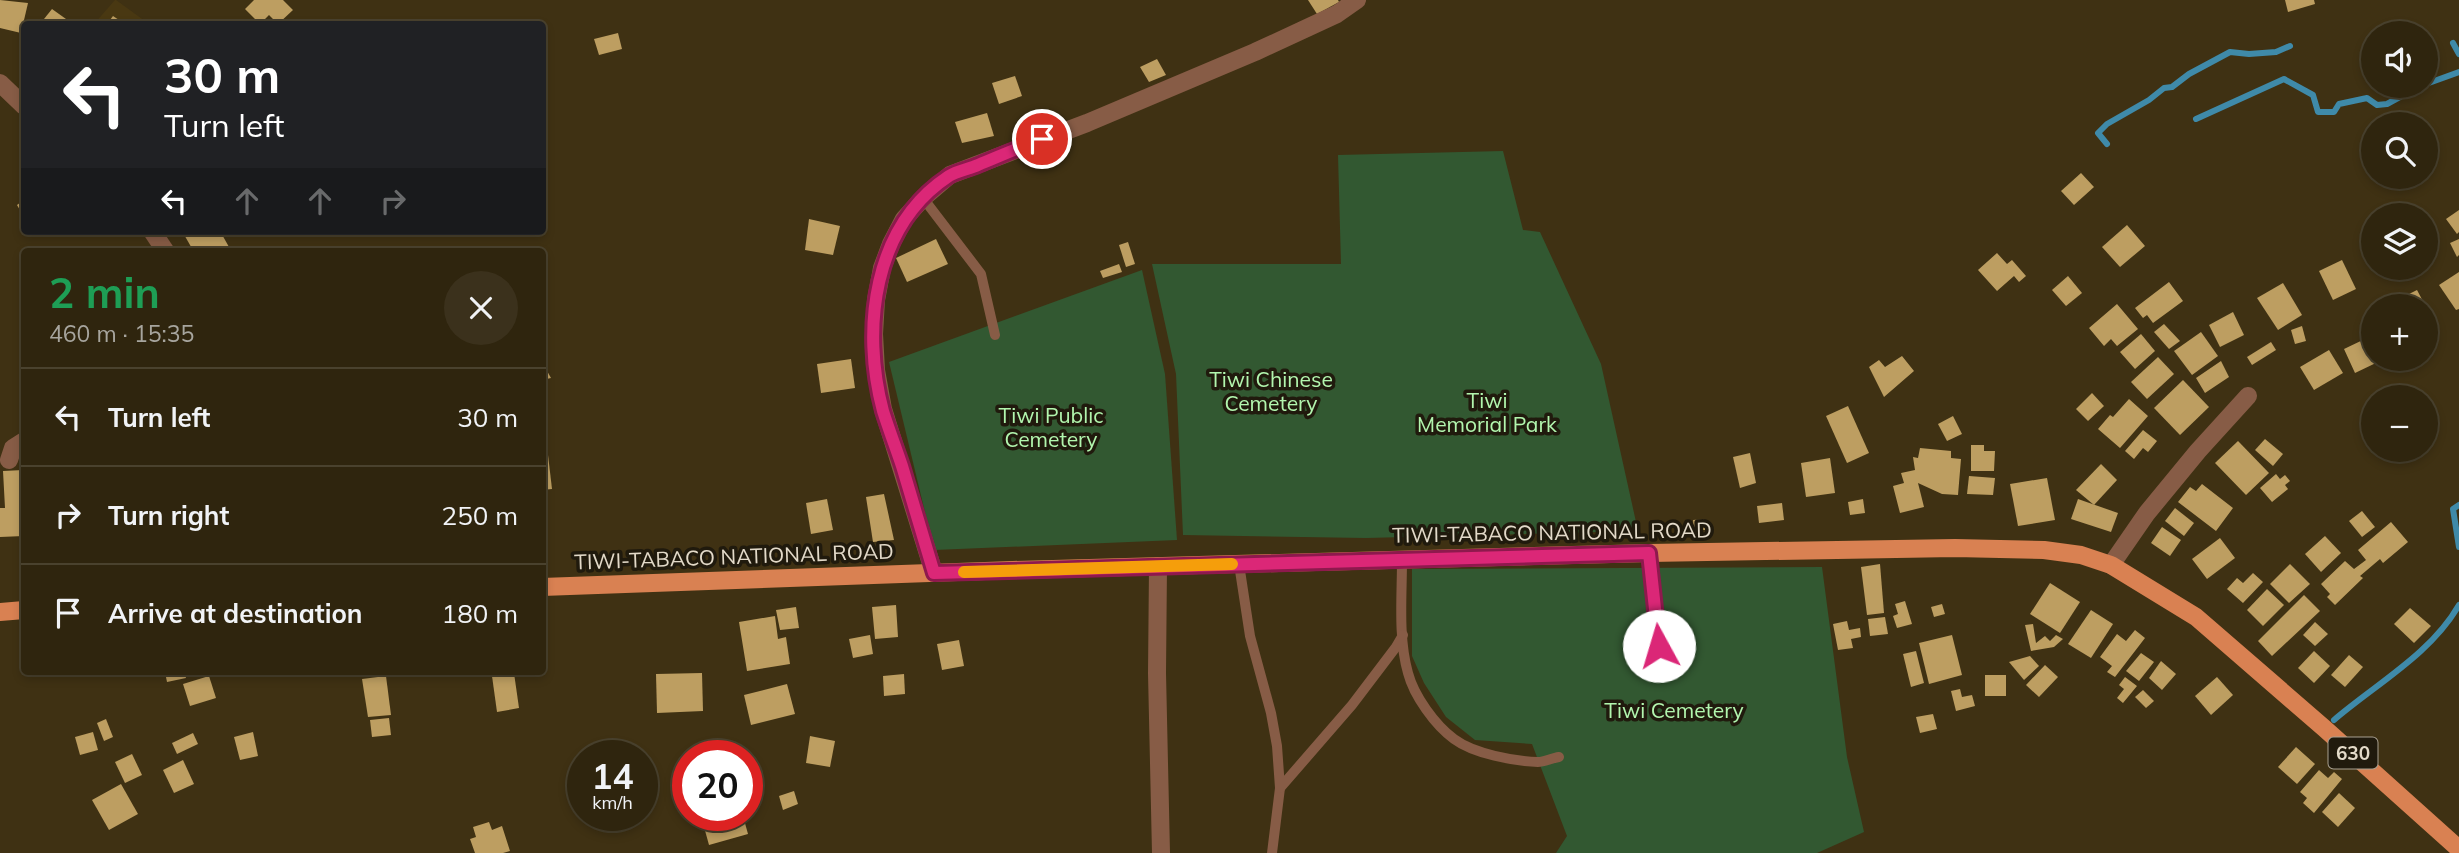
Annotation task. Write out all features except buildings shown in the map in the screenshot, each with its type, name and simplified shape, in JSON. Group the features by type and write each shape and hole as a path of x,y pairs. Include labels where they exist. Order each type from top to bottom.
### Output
{"main road":[{"name":"TIWI-TABACO NATIONAL ROAD","path":"546,587 1649,553 2001,548 2081,555 2111,565 2171,600 2221,637 2459,849"},
{"path":"0,612 21,610"}],"street":[{"path":"934,573 883,409 876,370 876,300 882,268 904,219 950,175 1087,123 1255,52 1337,14 1357,0"},
{"path":"0,83 21,103"},
{"path":"2111,565 2147,513 2189,461 2248,396"},
{"path":"9,460 13,448 21,442"},
{"path":"1158,566 1157,673 1161,853"}],"lane":[{"path":"923,198 981,274 995,335"},
{"path":"1649,553 1659,646"},
{"path":"1402,560 1403,634 1408,675 1435,720 1455,740 1481,752 1540,762 1559,757"},
{"path":"1239,564 1250,636 1277,746 1280,788 1272,853"},
{"path":"1280,788 1352,705 1403,634"}],"shaded area":[{"path":"116,0 145,21 97,21"}],"green space":[{"name":"Tiwi Memorial Park","path":"1503,151 1523,230 1540,232 1601,364 1638,531 1366,538 1183,535 1176,374 1152,264 1341,264 1338,155"},
{"name":"Tiwi Public Cemetery","path":"1142,270 1165,374 1177,540 934,550 889,362"},
{"name":"Tiwi Cemetery","path":"1822,567 1847,757 1864,832 1817,853 1556,853 1567,836 1532,744 1475,740 1446,717 1424,683 1412,656 1412,569"}],"waterway":[{"path":"2453,43 2459,54"},
{"path":"2107,144 2098,133 2107,124 2149,100 2164,88 2172,87 2189,74 2230,52 2276,52 2290,46"},
{"path":"2438,80 2459,72"},
{"path":"2196,119 2284,79 2313,95 2318,112 2334,112 2339,104 2367,98"},
{"path":"2367,98 2377,105 2387,104 2398,98"},
{"path":"2459,505 2453,509 2459,547"},
{"path":"2334,720 2434,639 2459,605"}],"slow traffic":[{"path":"964,572 1232,564"}],"route":[{"path":"1042,139 950,175 904,219 882,268 876,300 874,334 876,370 883,409 934,573 1649,553 1659,646"}],"park label":[{"name":"Tiwi Chinese Cemetery","path":"1271,392"}]}
